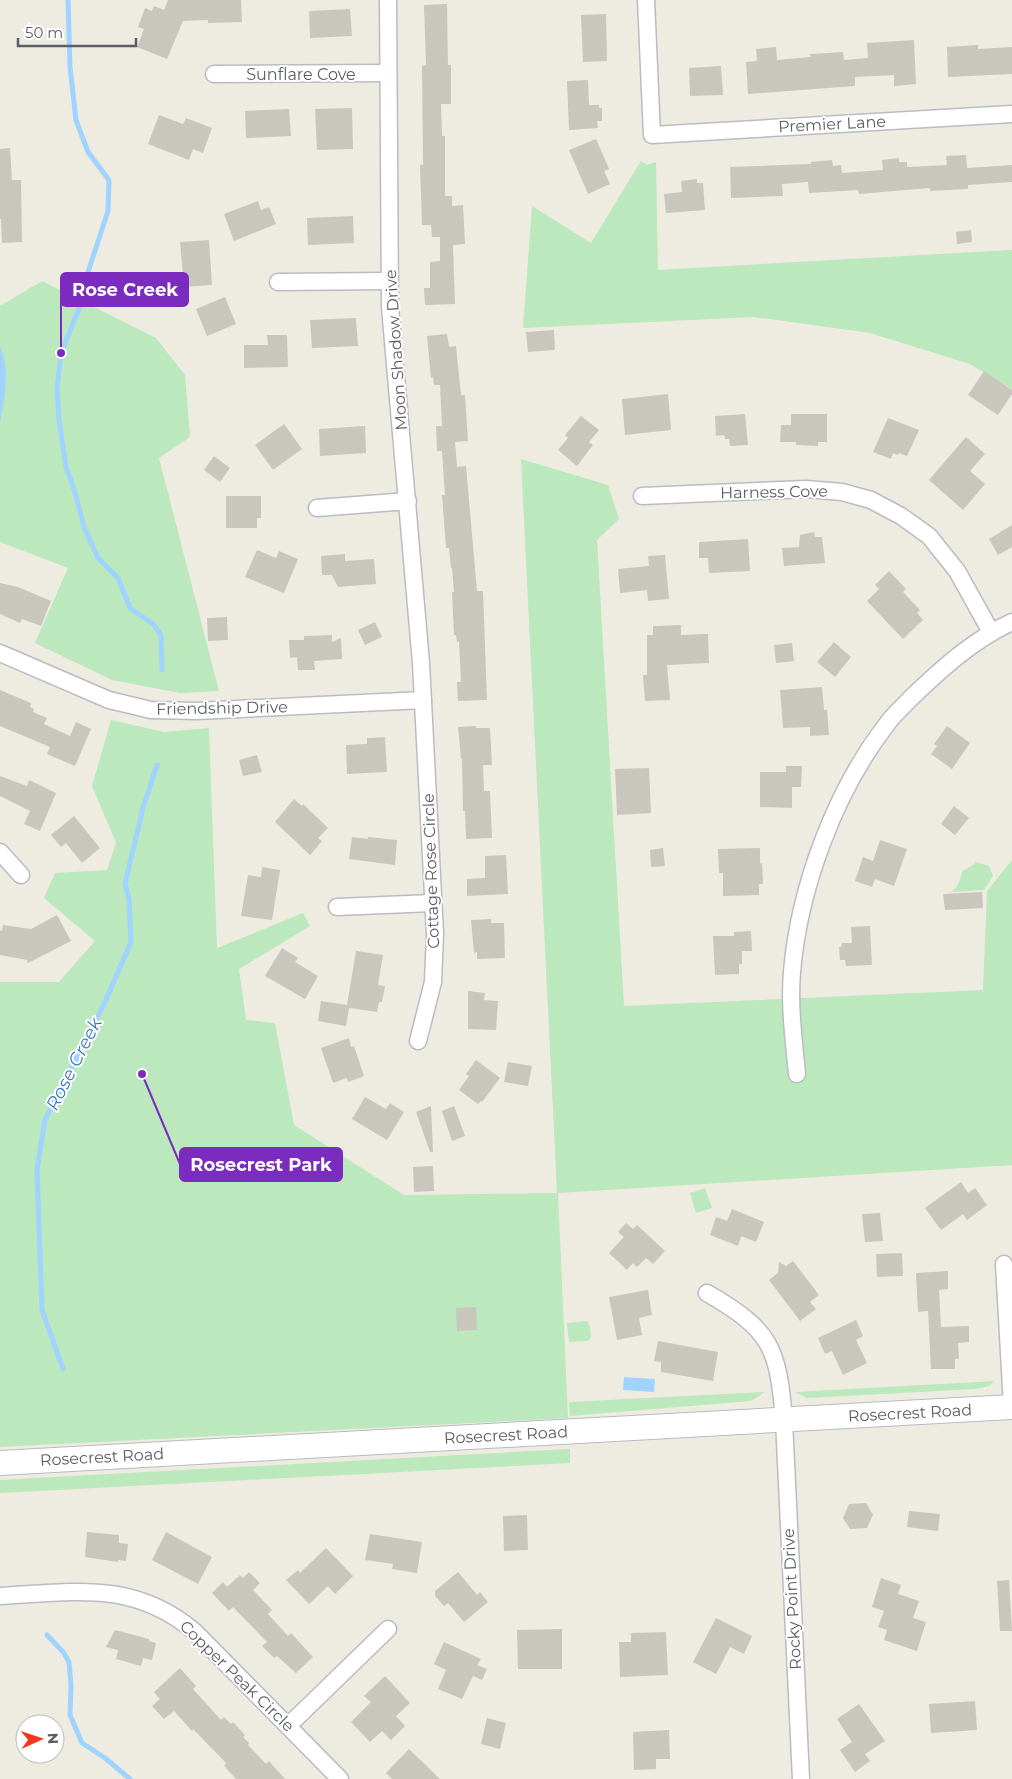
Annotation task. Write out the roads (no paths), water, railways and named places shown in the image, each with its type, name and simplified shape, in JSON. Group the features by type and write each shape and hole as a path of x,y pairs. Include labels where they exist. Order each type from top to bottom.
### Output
{"main road":[{"name":"Rosecrest Road","path":"0,1462 1012,1406"}],"street":[{"name":"Moon Shadow Drive","path":"388,0 389,281 424,700"},
{"name":"Premier Lane","path":"646,0 652,135 1012,114"},
{"name":"Sunflare Cove","path":"214,74 388,73"},
{"path":"278,282 389,281"},
{"name":"Harness Cove","path":"642,496 806,488 842,492 871,500 901,516 929,536 957,570 991,632"},
{"path":"316,508 408,501"},
{"path":"797,1074 792,1028 792,973 802,908 819,849 852,777 887,723 939,670 991,632 1012,622"},
{"name":"Friendship Drive","path":"0,654 109,700 151,710 197,711 424,700"},
{"name":"Cottage Rose Circle","path":"418,1042 430,996 435,966 424,700"},
{"path":"0,852 21,875"},
{"path":"337,907 433,903"},
{"path":"1004,1264 1012,1406"},
{"name":"Rocky Point Drive","path":"707,1293 745,1317 758,1329 773,1354 778,1370 784,1420 801,1779"},
{"name":"Copper Peak Circle","path":"0,1596 93,1591 112,1593 148,1603 182,1621 340,1779"},
{"path":"288,1726 388,1629"}],"water":[{"path":"0,346 6,374 0,422"},
{"path":"624,1377 655,1379 654,1392 623,1390"}],"waterway":[{"name":"Rose Creek","path":"68,0 70,67 76,120 88,152 109,180 108,211 88,272 82,301 61,353 57,388 59,420 66,467 84,527 98,558 118,578 130,608 153,624 161,635 162,670"},
{"name":"Rose Creek","path":"63,1369 42,1310 37,1170 45,1120 105,1002 131,942 129,899 125,884 143,808 157,765"},
{"name":"Rose Creek","path":"47,1635 64,1653 69,1662 71,1685 70,1715 82,1743 105,1758 130,1779"}],"place":[{"name":"Rose Creek","path":"61,353"},
{"name":"Rosecrest Park","path":"142,1074"}]}
